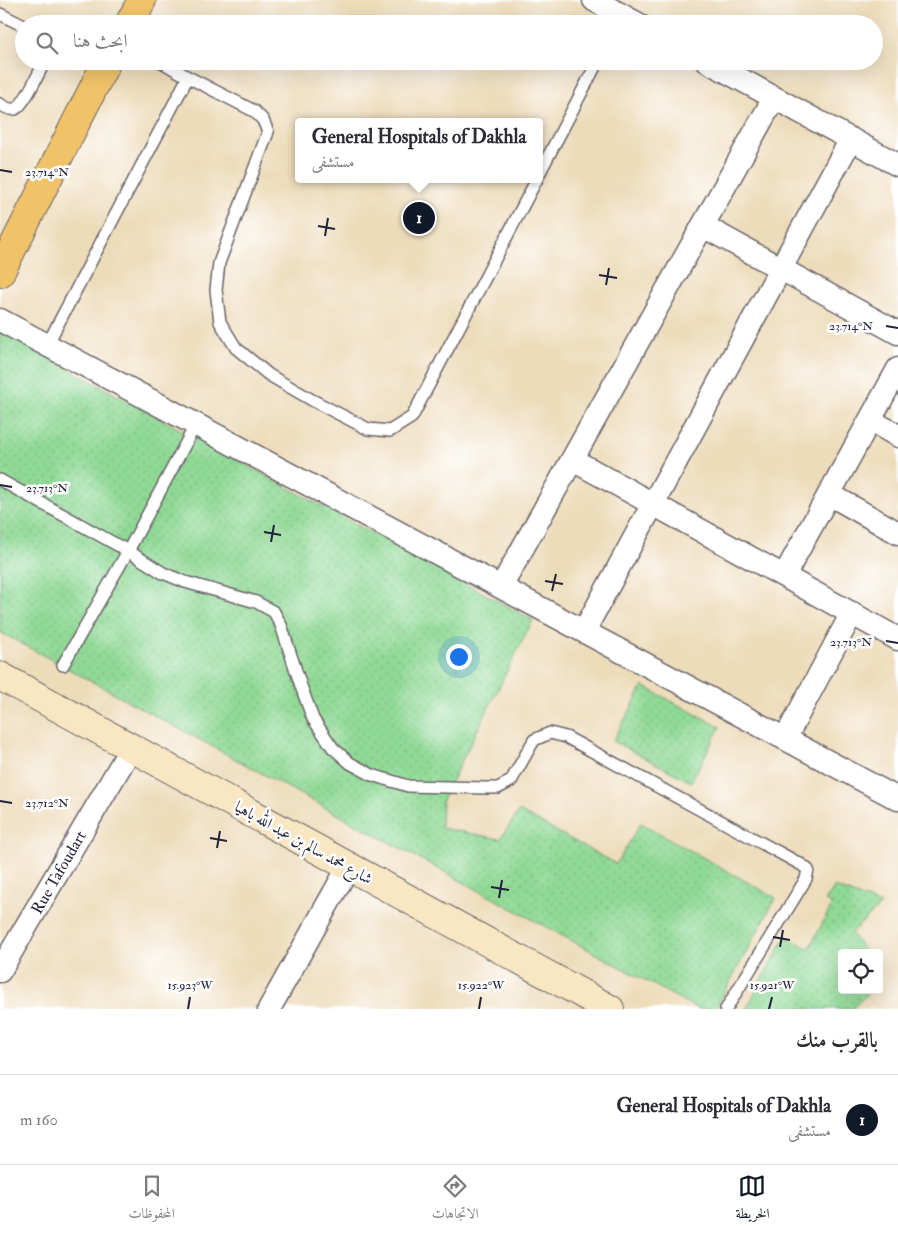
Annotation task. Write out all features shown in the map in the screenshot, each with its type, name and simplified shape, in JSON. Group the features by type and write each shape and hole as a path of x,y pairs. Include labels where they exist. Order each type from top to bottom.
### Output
{"main road":[{"path":"133,15 142,0"},
{"path":"0,273 100,70"}],"street":[{"path":"594,0 622,15"},
{"path":"723,70 898,165"},
{"path":"502,587 774,98"},
{"path":"584,631 851,139"},
{"path":"703,226 898,333"},
{"path":"0,320 898,799"},
{"path":"784,576 898,369"},
{"path":"870,420 898,436"},
{"path":"573,460 898,639"},
{"path":"829,494 898,533"},
{"path":"785,739 852,613"},
{"name":"شارع محمد سالم بن عبد الله باهيا","path":"0,676 609,1009"},
{"name":"Rue Tafoudart","path":"0,971 131,748"},
{"path":"268,1009 348,866"}],"lane":[{"path":"0,14 15,22"},
{"path":"0,104 15,109 22,104 40,70"},
{"path":"176,70 254,111 263,120 268,132 219,263 216,290 220,322 236,348 269,375 368,429 390,431 412,417 534,183"},
{"path":"543,166 593,70"},
{"path":"47,345 188,77"},
{"path":"63,665 128,551 196,424"},
{"path":"0,480 163,572 184,582 256,602 274,612 281,626 313,719 333,748 350,763 372,775 408,786 498,788 511,781 534,740 550,733 566,737 802,865 808,870 806,879 726,1009"}],"green space":[{"path":"0,332 533,620 442,800 441,828 500,839 519,811 616,864 641,823 776,898 715,1009 698,1009 0,632"},
{"path":"643,686 720,727 691,782 613,741"},
{"path":"835,887 881,905 851,933 863,949 838,949 838,994 867,994 852,1009 746,1009 786,936 809,949 832,905 825,901"}],"place":[{"name":"General Hospitals of Dakhla","path":"419,218"}]}
